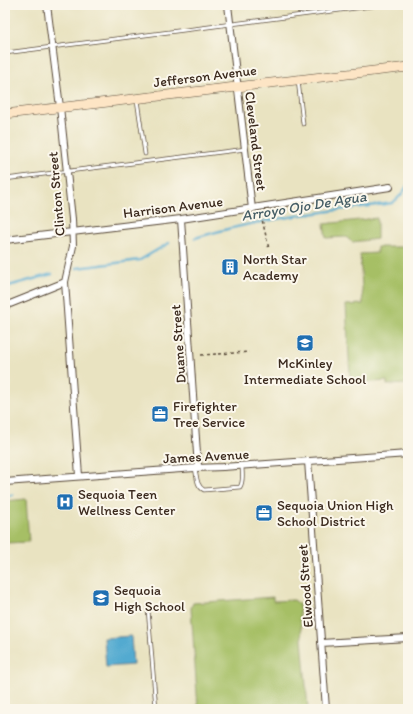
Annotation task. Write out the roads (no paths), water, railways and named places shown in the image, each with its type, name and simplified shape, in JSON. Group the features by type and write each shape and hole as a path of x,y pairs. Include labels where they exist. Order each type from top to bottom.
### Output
{"main road":[{"name":"Jefferson Avenue","path":"5,114 408,66"}],"street":[{"name":"Clinton Street","path":"47,5 60,107 73,232 73,246 64,282 79,476"},
{"name":"Cleveland Street","path":"228,5 252,208"},
{"name":"Harrison Avenue","path":"5,240 181,219 390,187"},
{"name":"Duane Street","path":"181,219 197,468"},
{"path":"5,306 64,282"},
{"name":"James Avenue","path":"5,482 408,454"},
{"name":"Elwood Street","path":"308,461 326,709"},
{"path":"321,643 408,638"}],"lane":[{"path":"5,53 380,5"},
{"path":"298,79 303,124"},
{"path":"137,98 145,154"},
{"path":"5,179 246,149"},
{"path":"197,468 198,485 204,490 240,487 242,485 242,466"},
{"path":"148,609 156,709"}],"water":[{"path":"131,636 133,665 106,667 104,638"}],"waterway":[{"name":"Arroyo Ojo De Agua","path":"195,238 244,225 392,203 402,195 408,184"},
{"name":"Arroyo Ojo De Agua","path":"77,268 140,260 169,243"},
{"name":"Arroyo Ojo De Agua","path":"5,287 52,274"},
{"path":"5,496 12,495"}],"place":[{"name":"North Star Academy","path":"230,267"},
{"name":"McKinley Intermediate School","path":"305,343"},
{"name":"Firefighter Tree Service","path":"160,414"},
{"name":"Sequoia Teen Wellness Center","path":"65,502"},
{"name":"Sequoia Union High School District","path":"264,513"},
{"name":"Sequoia High School","path":"101,598"}]}
